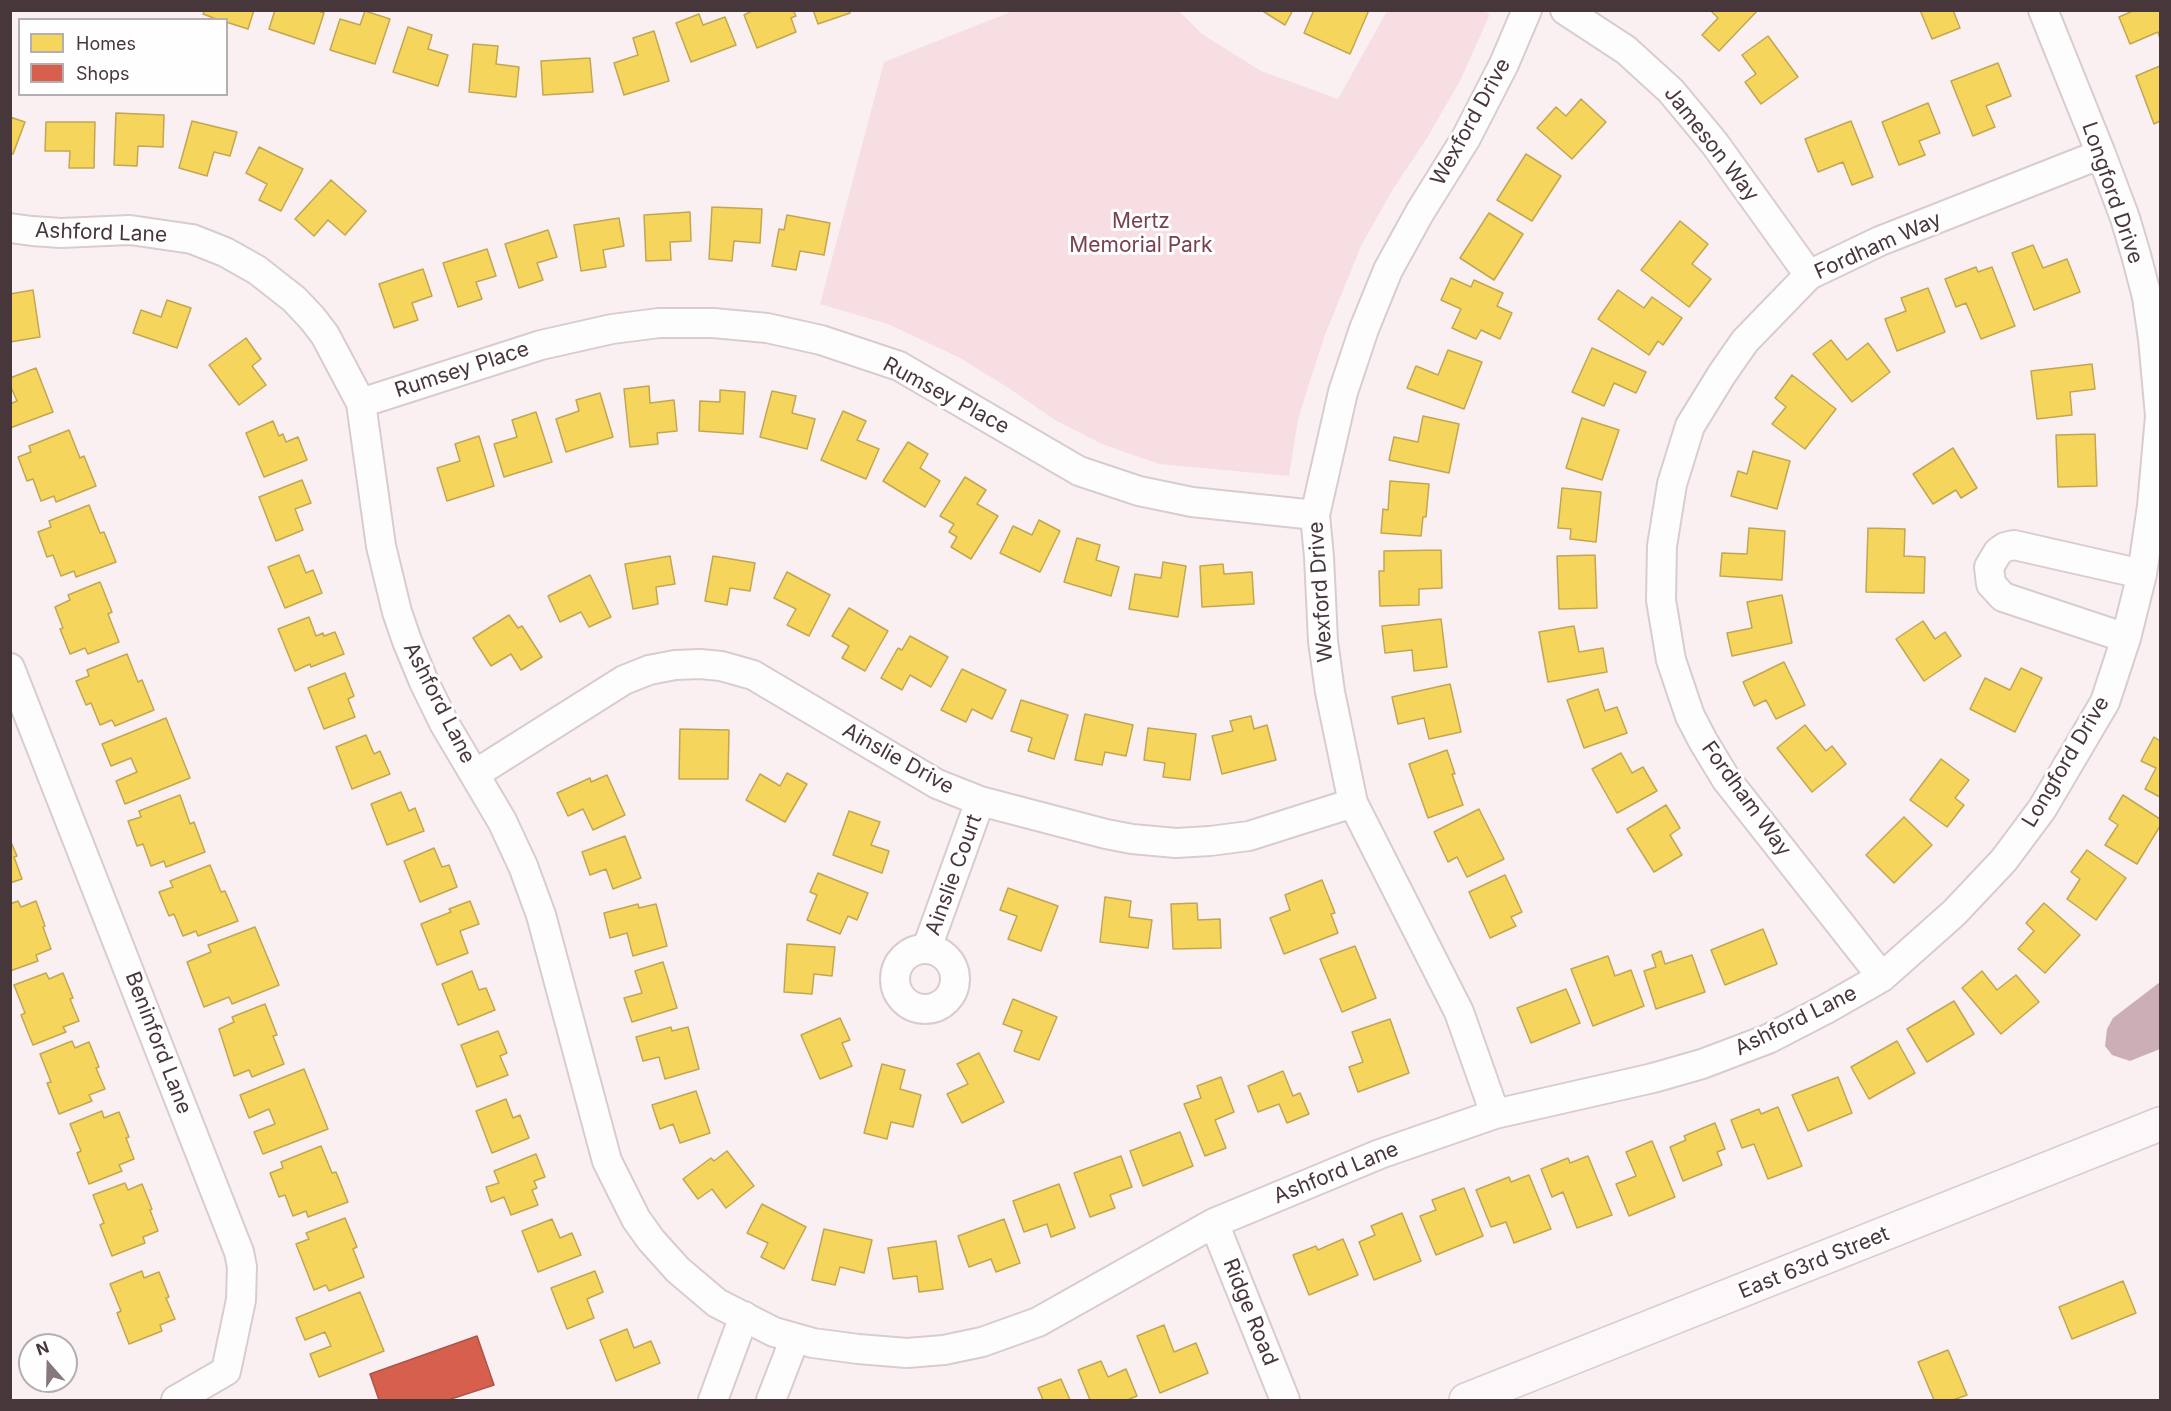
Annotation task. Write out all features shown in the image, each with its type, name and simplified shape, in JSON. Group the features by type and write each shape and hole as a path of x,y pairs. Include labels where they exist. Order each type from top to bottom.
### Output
{"main road":[{"name":"East 63rd Street","path":"1467,1401 2160,1124"}],"street":[{"name":"Wexford Drive","path":"1495,1114 1459,1012 1353,803 1328,681 1323,641 1315,515 1343,392 1364,329 1388,270 1420,212 1466,138 1504,64 1527,10"},
{"name":"Jameson Way","path":"1565,10 1626,50 1671,91 1716,144 1809,275"},
{"name":"Longford Drive","path":"1882,977 1975,892 2004,860 2042,809 2105,702 2127,638 2142,574 2152,506 2160,416 2158,380 2146,297 2125,218 2043,10"},
{"name":"Fordham Way","path":"1882,977 1726,779 1703,741 1681,693 1671,660 1661,600 1661,555 1672,483 1690,426 1722,374 1745,341 1809,275 1880,241 2101,154"},
{"name":"Ashford Lane","path":"10,228 61,233 130,230 192,239 225,252 257,270 281,288 312,318 325,335 361,403 381,546 398,612 424,682 444,723 506,830 523,866 541,915 607,1161 625,1200 651,1240 678,1270 717,1303 774,1332 813,1343 907,1353 944,1350 1007,1335 1060,1311 1214,1223 1380,1154 1495,1114 1653,1078 1729,1055 1797,1024 1882,977"},
{"name":"Rumsey Place","path":"361,403 541,345 612,329 659,324 713,323 766,328 821,340 898,366 1079,471 1139,491 1192,502 1315,515"},
{"path":"2127,638 2003,597 1991,584 1989,567 1998,552 2014,545 2142,574"},
{"name":"Ainslie Drive","path":"475,774 624,680 649,670 675,665 700,664 721,666 753,675 937,784 980,801 1106,834 1176,843 1210,842 1249,836 1353,803"},
{"name":"Beninford Lane","path":"10,668 239,1252 242,1267 241,1300 226,1371 176,1401"},
{"name":"Ainslie Court","path":"927,948 980,801"},
{"name":"Ridge Road","path":"1214,1223 1285,1401"},
{"path":"713,1401 744,1316"},
{"path":"771,1401 795,1338"}],"green space":[{"name":"Mertz Memorial Park","path":"1480,10 1490,14 1460,81 1427,138 1393,189 1361,246 1325,335 1307,390 1298,420 1289,476 1159,464 1102,444 1055,420 960,358 888,324 820,304 884,62 1013,11 1179,11 1202,34 1261,71 1338,99 1387,11"}],"shaded area":[{"path":"2160,982 2160,1049 2130,1061 2112,1055 2105,1046 2107,1029 2113,1018"}],"building: Homes":[{"path":"205,10 254,10 248,29 228,23 228,18 214,18 203,14"},
{"path":"275,10 316,10 324,13 314,44 269,29"},
{"path":"754,10 793,10 796,16 791,18 796,32 757,48 744,15"},
{"path":"813,10 849,10 850,13 818,24"},
{"path":"1261,10 1293,10 1285,25"},
{"path":"1314,10 1369,10 1350,54 1304,33"},
{"path":"1710,10 1758,10 1719,51 1702,35 1718,18"},
{"path":"1920,10 1953,10 1960,28 1932,39"},
{"path":"2135,10 2160,10 2160,39 2158,32 2130,44 2119,17"},
{"path":"365,11 390,19 375,64 330,50 340,19 360,25"},
{"path":"699,14 703,25 725,17 736,45 691,62 676,23"},
{"path":"408,27 432,35 428,49 448,55 438,86 393,72"},
{"path":"654,31 669,81 624,95 614,63 638,55 633,38"},
{"path":"1768,36 1798,77 1761,104 1745,82 1756,74 1742,55"},
{"path":"473,44 498,46 496,64 519,67 516,97 469,92"},
{"path":"590,58 593,92 543,95 541,61"},
{"path":"1998,63 2011,96 1986,106 1995,127 1973,136 1951,81"},
{"path":"2160,66 2160,121 2154,124 2136,76"},
{"path":"1581,99 1606,122 1572,159 1537,128 1556,107 1566,116"},
{"path":"1928,103 1940,133 1919,141 1925,155 1899,165 1882,122"},
{"path":"116,113 164,115 163,147 138,146 137,166 114,165"},
{"path":"10,117 25,122 13,154 10,153"},
{"path":"192,121 237,132 230,156 214,152 207,176 179,168"},
{"path":"1851,121 1873,177 1852,185 1843,162 1818,172 1805,139"},
{"path":"46,122 95,122 94,168 69,168 70,151 45,151"},
{"path":"259,147 303,169 281,211 259,200 267,184 246,173"},
{"path":"1526,154 1561,176 1532,221 1497,200"},
{"path":"331,180 366,211 345,235 328,220 314,236 295,219"},
{"path":"712,207 762,209 760,243 734,241 732,261 709,259"},
{"path":"690,212 691,241 670,242 671,260 646,261 644,215"},
{"path":"1489,213 1523,234 1494,280 1460,258"},
{"path":"787,215 830,223 824,255 800,251 796,270 772,266 779,229 784,230"},
{"path":"619,218 624,246 603,250 606,267 581,271 574,225"},
{"path":"1680,221 1708,244 1692,264 1711,279 1689,307 1641,270"},
{"path":"548,230 557,257 537,263 543,280 519,288 505,244"},
{"path":"2033,245 2043,268 2067,259 2080,292 2034,310 2012,253"},
{"path":"487,249 496,276 476,282 482,299 458,307 443,263"},
{"path":"1976,267 1978,272 1992,267 2015,326 1981,339 1966,303 1956,307 1945,279"},
{"path":"423,269 432,296 412,303 418,320 394,328 379,284"},
{"path":"1451,278 1471,287 1474,280 1503,293 1497,306 1512,313 1500,339 1481,330 1476,339 1452,328 1461,309 1441,300"},
{"path":"1928,288 1945,332 1897,351 1885,319 1906,311 1901,298"},
{"path":"33,290 40,337 10,342 10,294"},
{"path":"1618,290 1644,308 1652,297 1682,318 1663,345 1658,341 1649,355 1598,319"},
{"path":"167,300 191,308 177,348 133,333 141,310 161,317"},
{"path":"246,338 261,359 252,366 266,385 239,405 209,365"},
{"path":"1831,340 1847,360 1868,343 1890,372 1852,402 1813,354"},
{"path":"1592,348 1646,372 1636,393 1614,383 1604,406 1572,392"},
{"path":"1448,350 1482,362 1464,409 1407,388 1416,366 1438,375"},
{"path":"2092,364 2095,389 2070,392 2072,415 2037,419 2031,371"},
{"path":"36,368 53,412 10,428 10,404 17,401 10,385 10,378"},
{"path":"1792,375 1836,409 1805,449 1772,424 1786,407 1775,398"},
{"path":"649,386 650,403 674,400 677,431 657,433 658,444 630,447 624,389"},
{"path":"720,390 745,392 743,434 699,431 700,401 720,402"},
{"path":"772,391 796,396 792,413 815,419 807,449 760,437"},
{"path":"600,393 613,437 566,452 556,419 579,411 576,400"},
{"path":"843,411 866,421 857,440 879,449 866,479 821,460"},
{"path":"536,412 552,462 504,477 494,444 517,437 512,420"},
{"path":"1423,416 1459,424 1449,473 1389,460 1394,437 1418,442"},
{"path":"1582,418 1619,430 1602,480 1566,468"},
{"path":"273,421 279,436 283,434 286,442 298,437 307,460 264,477 246,433"},
{"path":"69,430 80,458 84,456 96,486 56,502 54,496 41,501 33,479 27,481 18,457 31,452 29,446"},
{"path":"2095,434 2097,486 2058,487 2056,435"},
{"path":"479,436 494,486 447,501 437,468 460,461 455,444"},
{"path":"908,442 928,454 920,468 940,481 925,507 883,481"},
{"path":"1953,448 1977,488 1961,498 1956,490 1933,504 1913,474"},
{"path":"1753,451 1790,461 1777,509 1731,496 1738,471 1747,474"},
{"path":"965,477 986,490 977,504 998,516 971,559 951,547 957,537 949,532 954,524 940,516"},
{"path":"302,480 311,503 295,509 303,530 276,541 259,497"},
{"path":"1390,481 1429,484 1426,517 1423,517 1421,536 1381,533 1383,509 1388,510"},
{"path":"1562,488 1601,492 1596,542 1570,539 1571,529 1558,528"},
{"path":"89,505 100,533 104,532 116,562 76,577 74,571 61,576 53,555 47,557 38,532 51,527 49,521"},
{"path":"1039,520 1060,531 1040,572 1000,553 1013,526 1032,535"},
{"path":"1749,528 1785,531 1782,580 1720,576 1722,553 1747,554"},
{"path":"1868,528 1905,529 1904,556 1925,557 1924,593 1866,592"},
{"path":"1077,538 1100,545 1096,560 1119,567 1111,596 1064,582"},
{"path":"1441,550 1442,588 1419,589 1419,605 1380,606 1379,571 1384,571 1384,551"},
{"path":"299,555 306,573 313,570 322,593 285,608 268,567"},
{"path":"1595,555 1597,608 1559,609 1557,556"},
{"path":"670,556 675,584 656,587 658,604 633,609 625,564"},
{"path":"713,556 755,563 750,591 730,588 727,605 705,601"},
{"path":"1163,562 1186,566 1178,617 1129,609 1135,574 1161,578"},
{"path":"1223,564 1224,574 1252,572 1254,604 1202,607 1200,566"},
{"path":"787,572 830,595 809,636 787,625 796,609 774,598"},
{"path":"590,575 611,617 589,627 581,612 560,622 548,596"},
{"path":"100,582 112,612 108,614 119,642 88,654 85,648 70,654 60,629 63,628 55,607 70,600 68,595"},
{"path":"1782,595 1792,643 1732,656 1727,633 1752,628 1747,602"},
{"path":"849,608 888,631 865,671 842,658 849,646 832,636"},
{"path":"509,615 518,628 522,626 542,657 521,670 511,654 491,666 473,638"},
{"path":"309,617 316,636 335,632 344,654 295,671 278,629"},
{"path":"1441,619 1447,667 1414,671 1412,650 1385,653 1382,626"},
{"path":"1923,621 1935,639 1945,632 1961,656 1924,681 1896,639"},
{"path":"1574,626 1579,652 1603,648 1607,672 1548,682 1539,632"},
{"path":"910,636 948,657 931,687 910,675 902,690 881,678 898,648 902,650"},
{"path":"127,654 138,682 142,680 154,710 115,726 112,720 100,725 91,703 86,705 76,681 89,676 87,670"},
{"path":"1784,662 1805,705 1776,719 1766,700 1754,706 1743,682"},
{"path":"2021,668 2042,678 2015,732 1970,709 1985,678 2010,690"},
{"path":"962,669 1006,690 992,719 972,709 966,722 941,710"},
{"path":"345,673 354,696 348,699 355,717 324,729 308,688"},
{"path":"1450,684 1461,732 1429,739 1424,718 1398,724 1392,697"},
{"path":"1598,689 1605,711 1617,707 1627,733 1584,748 1567,700"},
{"path":"1021,700 1068,715 1054,759 1028,751 1032,738 1011,731"},
{"path":"1085,714 1133,725 1126,756 1105,752 1102,765 1075,760"},
{"path":"1251,716 1254,729 1267,725 1276,760 1222,774 1212,736 1233,731 1230,721"},
{"path":"166,718 190,778 125,804 116,781 137,772 131,758 111,766 102,744"},
{"path":"1805,725 1826,751 1832,746 1846,764 1812,792 1777,748"},
{"path":"1148,728 1196,734 1190,780 1163,777 1165,763 1144,760"},
{"path":"680,729 729,730 728,779 679,779"},
{"path":"366,735 374,754 380,751 390,774 352,789 336,747"},
{"path":"2154,737 2160,741 2160,797 2145,789 2156,768 2141,761"},
{"path":"1447,750 1455,774 1452,774 1463,805 1428,818 1409,764"},
{"path":"1621,753 1632,773 1643,767 1657,791 1617,813 1592,769"},
{"path":"1941,759 1969,780 1955,798 1964,805 1947,827 1910,800"},
{"path":"787,773 807,784 785,822 746,800 760,774 780,786"},
{"path":"607,775 625,815 593,830 583,809 568,816 557,793 590,778 591,782"},
{"path":"401,792 409,811 415,808 424,831 387,845 371,804"},
{"path":"180,795 190,824 194,822 205,852 166,867 164,861 151,866 143,844 137,846 128,821 141,817 139,811"},
{"path":"2123,795 2160,819 2160,826 2137,864 2105,845 2118,825 2109,819"},
{"path":"1666,805 1680,828 1670,835 1682,855 1654,872 1627,829"},
{"path":"1479,809 1504,859 1467,877 1457,857 1448,862 1434,832"},
{"path":"849,811 880,822 871,845 889,851 882,873 833,855"},
{"path":"1904,817 1932,845 1894,883 1866,855"},
{"path":"625,836 641,878 613,889 606,869 590,875 582,852"},
{"path":"10,840 17,856 14,857 22,879 10,883"},
{"path":"434,848 442,867 449,865 457,887 420,902 404,861"},
{"path":"2087,850 2126,878 2096,920 2067,899 2080,879 2071,872"},
{"path":"210,865 221,892 225,891 238,921 198,936 196,931 183,936 174,914 169,916 159,892 173,887 170,881"},
{"path":"818,873 868,893 857,920 848,916 840,934 807,920 817,895 810,892"},
{"path":"1505,875 1522,912 1511,917 1516,926 1490,938 1469,892"},
{"path":"1322,880 1335,913 1331,914 1338,933 1284,954 1270,918 1290,910 1285,895"},
{"path":"1008,888 1058,906 1041,951 1008,939 1017,916 1000,910"},
{"path":"1105,897 1131,901 1129,917 1152,920 1148,948 1100,942"},
{"path":"18,901 21,907 36,901 51,949 36,955 38,961 10,971 10,904"},
{"path":"470,901 479,924 460,931 468,953 437,965 421,924 451,912 449,909"},
{"path":"1197,903 1198,920 1220,919 1221,948 1173,949 1171,904"},
{"path":"2044,903 2080,935 2045,973 2018,949 2034,931 2026,923"},
{"path":"638,904 639,908 656,904 667,946 633,956 627,933 610,938 604,913"},
{"path":"255,927 279,985 232,1004 229,997 204,1007 187,962 211,952 208,945"},
{"path":"1763,929 1777,964 1725,985 1711,950"},
{"path":"787,944 835,947 832,976 814,974 812,994 784,992"},
{"path":"1355,946 1376,998 1342,1012 1320,959"},
{"path":"1661,951 1665,964 1692,955 1705,992 1656,1009 1644,971 1656,967 1652,955"},
{"path":"1608,956 1615,976 1631,970 1644,1006 1593,1026 1571,969"},
{"path":"663,962 677,1008 632,1022 624,998 642,993 635,971"},
{"path":"472,971 479,990 486,988 495,1010 458,1025 442,984"},
{"path":"1982,971 1997,990 2016,975 2039,1002 2001,1034 1962,988"},
{"path":"46,973 49,979 63,973 79,1021 63,1027 66,1032 33,1045 21,1015 25,1013 14,985"},
{"path":"1566,989 1580,1023 1531,1043 1517,1008"},
{"path":"1013,999 1057,1017 1039,1060 1014,1051 1022,1031 1003,1024"},
{"path":"1954,1001 1974,1034 1927,1062 1907,1029"},
{"path":"265,1004 277,1035 273,1036 284,1064 252,1077 249,1070 234,1076 219,1029 234,1022 232,1017"},
{"path":"840,1018 850,1040 842,1043 852,1066 820,1079 801,1035"},
{"path":"1390,1019 1409,1073 1358,1092 1349,1067 1363,1062 1352,1032"},
{"path":"671,1027 672,1031 688,1027 699,1069 665,1079 659,1057 643,1061 636,1037"},
{"path":"498,1031 507,1053 500,1056 508,1075 477,1087 461,1045"},
{"path":"72,1041 75,1048 89,1042 105,1089 89,1095 92,1101 59,1114 47,1083 51,1082 40,1054"},
{"path":"1897,1041 1915,1073 1869,1099 1851,1067"},
{"path":"979,1053 1004,1102 962,1123 947,1094 968,1084 957,1064"},
{"path":"882,1064 905,1070 900,1089 921,1095 913,1127 891,1122 887,1139 864,1133"},
{"path":"304,1069 328,1129 263,1154 254,1132 275,1124 269,1109 249,1118 240,1095"},
{"path":"1283,1071 1293,1096 1300,1093 1309,1114 1287,1123 1279,1104 1258,1112 1248,1086"},
{"path":"1221,1077 1234,1112 1215,1120 1226,1148 1205,1156 1184,1104 1201,1098 1197,1086"},
{"path":"1838,1077 1852,1113 1808,1131 1792,1095"},
{"path":"696,1091 710,1133 680,1143 673,1124 660,1129 652,1105"},
{"path":"506,1099 513,1118 520,1115 529,1138 492,1153 476,1111"},
{"path":"1778,1107 1802,1166 1768,1179 1754,1144 1742,1148 1731,1120 1759,1109 1761,1114"},
{"path":"102,1111 104,1118 119,1112 129,1137 126,1138 134,1159 119,1165 122,1171 89,1184 77,1153 81,1151 70,1124"},
{"path":"1715,1123 1725,1149 1717,1152 1722,1165 1683,1181 1670,1147 1686,1140 1684,1136"},
{"path":"1180,1132 1193,1166 1143,1186 1130,1151"},
{"path":"1652,1141 1675,1197 1629,1216 1616,1184 1636,1176 1626,1152"},
{"path":"321,1146 332,1173 336,1172 348,1202 308,1217 306,1211 293,1216 285,1195 279,1197 270,1173 283,1168 281,1162"},
{"path":"727,1151 754,1186 726,1208 712,1189 698,1199 683,1179 711,1158 714,1161"},
{"path":"536,1154 545,1177 534,1181 537,1188 532,1190 538,1205 511,1215 504,1197 491,1202 486,1187 499,1183 494,1171"},
{"path":"1121,1156 1132,1187 1110,1195 1115,1208 1090,1217 1074,1173"},
{"path":"1588,1156 1612,1215 1577,1228 1563,1192 1552,1197 1541,1169 1568,1158 1570,1163"},
{"path":"1529,1175 1551,1229 1514,1243 1506,1222 1491,1227 1476,1190 1509,1177 1511,1182"},
{"path":"125,1183 128,1190 142,1184 158,1231 143,1237 145,1243 112,1256 100,1225 104,1223 93,1195"},
{"path":"1059,1184 1075,1228 1051,1237 1047,1224 1024,1232 1013,1201"},
{"path":"1464,1188 1483,1236 1436,1255 1420,1216 1436,1210 1432,1200"},
{"path":"762,1204 806,1227 784,1269 761,1257 768,1243 747,1233"},
{"path":"1402,1213 1421,1261 1374,1280 1359,1242 1375,1235 1371,1226"},
{"path":"345,1218 357,1247 353,1249 364,1277 329,1291 326,1285 314,1290 296,1244 309,1239 306,1233"},
{"path":"552,1219 560,1238 572,1233 581,1255 538,1272 522,1231"},
{"path":"1004,1219 1020,1263 996,1272 991,1259 969,1267 958,1236"},
{"path":"824,1229 872,1240 864,1273 840,1267 835,1285 812,1280"},
{"path":"1343,1239 1358,1275 1309,1295 1293,1255 1316,1246 1318,1250"},
{"path":"936,1241 943,1289 919,1292 917,1276 893,1279 888,1248"},
{"path":"142,1271 144,1278 159,1272 175,1319 160,1325 162,1331 129,1344 117,1313 121,1311 110,1284"},
{"path":"595,1271 603,1292 587,1299 594,1318 567,1329 551,1288"},
{"path":"2123,1281 2136,1313 2072,1339 2059,1307"},
{"path":"360,1292 384,1351 319,1377 310,1354 331,1346 325,1332 305,1340 296,1318"},
{"path":"1164,1325 1174,1352 1196,1343 1208,1373 1160,1393 1137,1336"},
{"path":"627,1329 634,1348 651,1341 660,1363 616,1381 600,1340"},
{"path":"1948,1350 1967,1395 1953,1400 1934,1400 1918,1362"},
{"path":"1101,1361 1108,1377 1126,1369 1137,1396 1127,1400 1090,1400 1078,1370"},
{"path":"1061,1379 1070,1400 1043,1400 1038,1388"}],"building: Shops":[{"path":"477,1336 494,1385 448,1400 379,1400 370,1374"}]}
